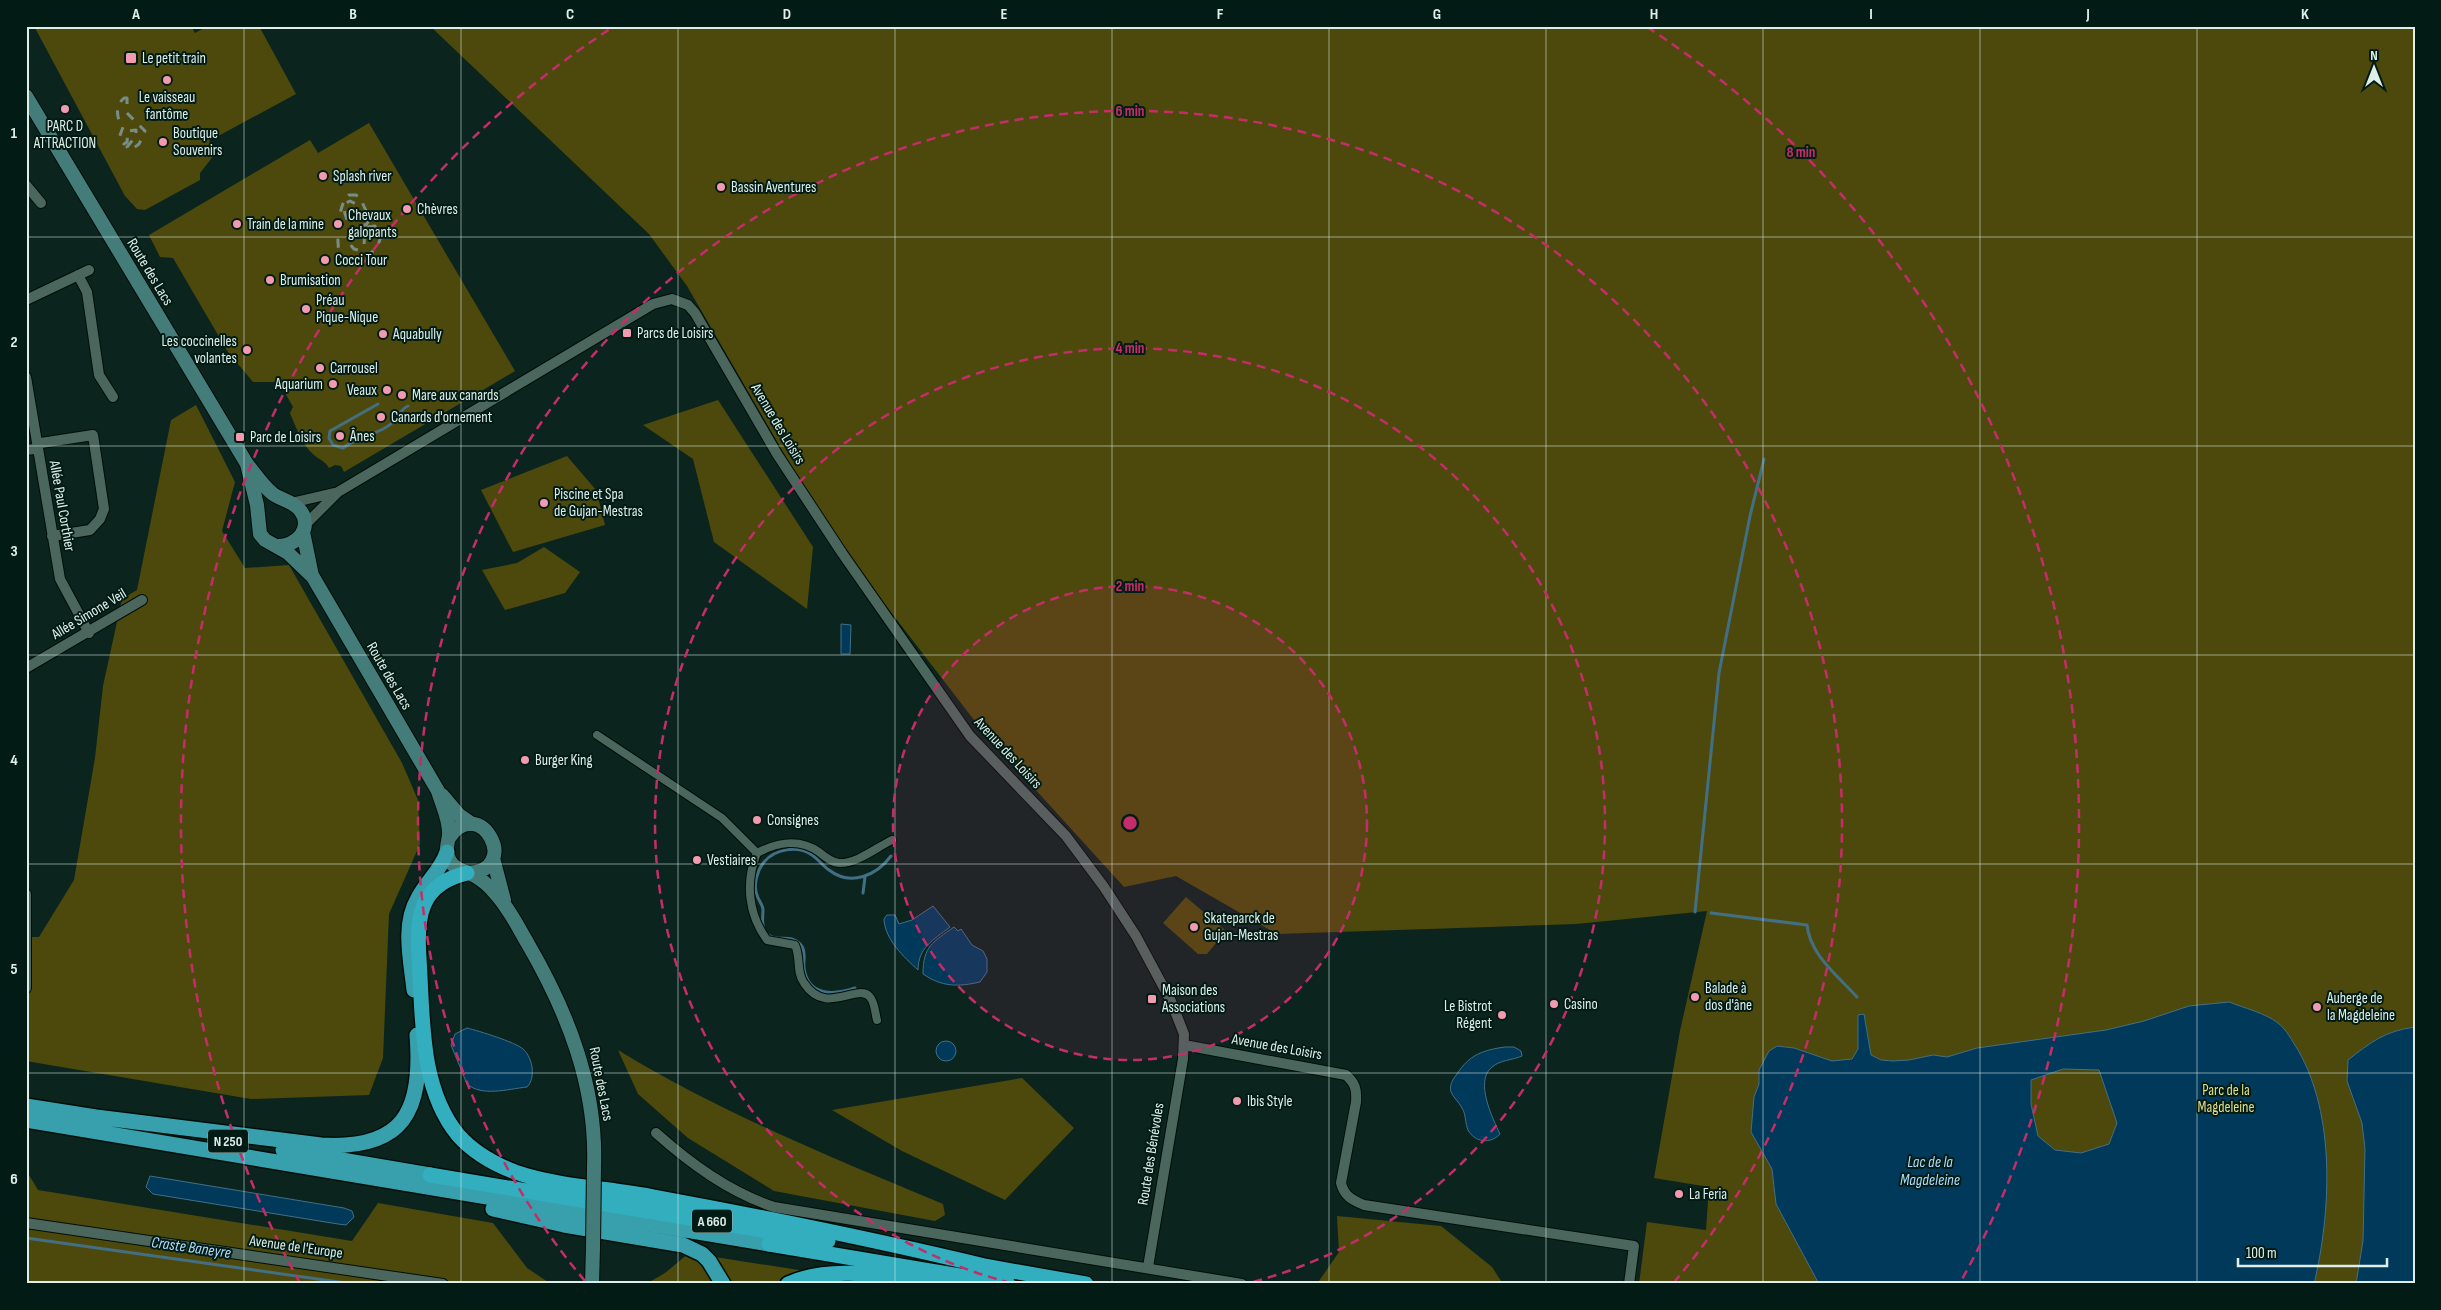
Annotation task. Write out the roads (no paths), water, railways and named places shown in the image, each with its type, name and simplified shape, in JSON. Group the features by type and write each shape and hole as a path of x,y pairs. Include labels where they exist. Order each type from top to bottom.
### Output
{"highway":[{"path":"88,1116 329,1145 359,1145 387,1134 409,1111 419,1078 410,923 417,899 439,871 448,845"},
{"path":"467,872 449,878 431,893 421,910 417,935 431,1081 437,1100 448,1121 476,1152 492,1162 534,1177 651,1196 883,1241 993,1268"},
{"name":"N 250","path":"26,1106 430,1175"},
{"name":"N 250","path":"26,1120 1008,1284"},
{"name":"A 660","path":"430,1175 1086,1284"},
{"path":"420,1187 470,1204 545,1220 683,1245 702,1254 709,1261 723,1284"},
{"path":"788,1284 814,1275 833,1273 941,1284"}],"main road":[{"name":"Route des Lacs","path":"26,96 247,464 266,488 300,510 313,577"},
{"name":"Route des Lacs","path":"247,464 258,505 260,534 265,540 288,553 313,577 438,791 459,815 492,835 495,850 493,858 499,888 507,908 542,968 576,1044 590,1106 594,1167 592,1284"},
{"path":"259,518 267,506 273,502 288,502"},
{"path":"277,546 290,545 296,541 303,529"},
{"name":"Route des Lacs","path":"438,791 448,823 448,845 454,866 485,884 507,908"},
{"path":"448,845 458,828 472,824"},
{"path":"467,872 483,870 493,858"}],"street":[{"path":"26,185 40,203"},
{"path":"26,300 90,270"},
{"path":"78,275 87,292 99,374 113,397"},
{"name":"Avenue des Loisirs","path":"303,529 338,492 653,304 672,299 688,305 729,370 777,454 836,545 970,736 1066,836 1119,908 1171,1001 1182,1029 1184,1045 1346,1074 1353,1081 1357,1092 1341,1183 1343,1192 1352,1200 1364,1205 1634,1246 1629,1284"},
{"name":"Allée Paul Corthier","path":"26,377 52,536 62,584 89,633"},
{"path":"26,450 41,443 93,436 104,510 90,530 52,536"},
{"name":"Avenue des Loisirs","path":"288,502 338,492"},
{"name":"Allée Simone Veil","path":"26,668 89,633 142,600"},
{"path":"598,735 722,818 757,853"},
{"path":"877,1020 872,999 867,994 859,992 830,1000 810,992 799,972 798,952 795,945 767,940 756,926 749,879 757,853 772,844 794,842 804,844 832,861 840,863 850,862 892,840"},
{"path":"26,894 26,988"},
{"name":"Route des Bénévoles","path":"1148,1267 1184,1045"},
{"path":"656,1133 695,1165 730,1187 752,1200 774,1207 1148,1267 1242,1284"},
{"name":"Avenue de l'Europe","path":"26,1222 443,1284"}],"water":[{"path":"841,624 851,625 850,654 841,654"},
{"path":"933,906 950,927 924,950 918,970 901,954 892,941 885,927 884,919 887,915 895,915 899,924 912,920"},
{"path":"954,927 958,931 961,929 972,945 983,951 987,959 987,972 980,982 950,985 923,974 923,965 927,951 935,941"},
{"name":"Lac de la Magdeleine","path":"2229,1002 2273,1019 2289,1036 2310,1076 2319,1104 2327,1165 2324,1226 2314,1284 1819,1284 1776,1204 1772,1169 1751,1132 1754,1097 1759,1084 1759,1070 1769,1051 1777,1046 1794,1048 1832,1061 1852,1059 1858,1049 1858,1015 1864,1014 1871,1055 1881,1060 1893,1061 1933,1055 1947,1057 1977,1048 2106,1030 2144,1021 2189,1006","holes":["2063,1069 2099,1070 2117,1123 2109,1144 2081,1153 2055,1150 2038,1136 2031,1104 2031,1080"]},
{"path":"2415,1027 2415,1284 2356,1284 2363,1241 2365,1149 2362,1123 2347,1081 2348,1060 2387,1034"},
{"path":"467,1028 505,1040 523,1049 529,1057 532,1068 532,1079 527,1087 488,1091 473,1088 467,1084 451,1045 455,1034"},
{"path":"946,1041 953,1044 956,1051 953,1058 946,1061 939,1058 936,1051 939,1044"},
{"path":"1505,1047 1514,1047 1521,1051 1522,1056 1503,1061 1492,1067 1487,1073 1485,1090 1487,1100 1500,1134 1488,1141 1479,1140 1468,1130 1463,1110 1451,1092 1451,1085 1466,1062 1477,1054"},
{"path":"150,1176 344,1208 352,1211 354,1217 346,1225 153,1194 146,1187"}],"waterway":[{"path":"378,404 330,431 329,438 333,445 343,448 387,427 408,406"},
{"path":"1695,912 1719,673 1750,516 1764,459 1758,484"},
{"path":"855,988 839,992 823,992 811,984 806,977 804,952 801,946 792,939 770,936 765,931 763,909 755,887 756,878 764,862 774,854 786,850 793,849 806,852 829,870 846,878 855,878 871,873 891,856"},
{"path":"863,893 865,877"},
{"path":"1711,913 1807,925 1809,936 1819,955 1857,997"},
{"name":"Craste Baneyre","path":"26,1238 353,1284"}],"railway":[{"path":"124,98 127,98 127,113 145,131 139,144 131,150 127,147 136,136 136,130 128,131 127,142 124,144 119,138 123,127 119,120 118,108 124,98"},
{"path":"349,195 356,195 360,198 370,219 366,225 358,224 356,204 350,201 346,203 344,210 350,227 349,243 354,249 358,250 364,245 365,230 368,227 375,226 381,235 377,246 363,260 345,267 341,262 339,253 338,231 341,208 349,195"}],"place":[{"name":"Le petit train","path":"131,58"},
{"name":"Le vaisseau fantôme","path":"167,80"},
{"name":"PARC D ATTRACTION","path":"65,109"},
{"name":"Boutique Souvenirs","path":"163,142"},
{"name":"Splash river","path":"323,176"},
{"name":"Bassin Aventures","path":"721,187"},
{"name":"Chèvres","path":"407,209"},
{"name":"Train de la mine","path":"237,224"},
{"name":"Chevaux galopants","path":"338,224"},
{"name":"Cocci Tour","path":"325,260"},
{"name":"Brumisation","path":"270,280"},
{"name":"Préau Pique-Nique","path":"306,309"},
{"name":"Parcs de Loisirs","path":"627,333"},
{"name":"Aquabully","path":"383,334"},
{"name":"Les coccinelles volantes","path":"247,350"},
{"name":"Carrousel","path":"320,368"},
{"name":"Aquarium","path":"333,384"},
{"name":"Veaux","path":"387,390"},
{"name":"Mare aux canards","path":"402,395"},
{"name":"Canards d'ornement","path":"381,417"},
{"name":"Ânes","path":"340,436"},
{"name":"Parc de Loisirs","path":"240,437"},
{"name":"Piscine et Spa de Gujan-Mestras","path":"544,503"},
{"name":"Burger King","path":"525,760"},
{"name":"Consignes","path":"757,820"},
{"name":"Vestiaires","path":"697,860"},
{"name":"Skateparck de Gujan-Mestras","path":"1194,927"},
{"name":"Balade à dos d'âne","path":"1695,997"},
{"name":"Maison des Associations","path":"1152,999"},
{"name":"Casino","path":"1554,1004"},
{"name":"Auberge de la Magdeleine","path":"2317,1007"},
{"name":"Le Bistrot Régent","path":"1502,1015"},
{"name":"Ibis Style","path":"1237,1101"},
{"name":"La Feria","path":"1679,1194"}],"park label":[{"name":"Parc de la Magdeleine","path":"2226,1098"}]}
